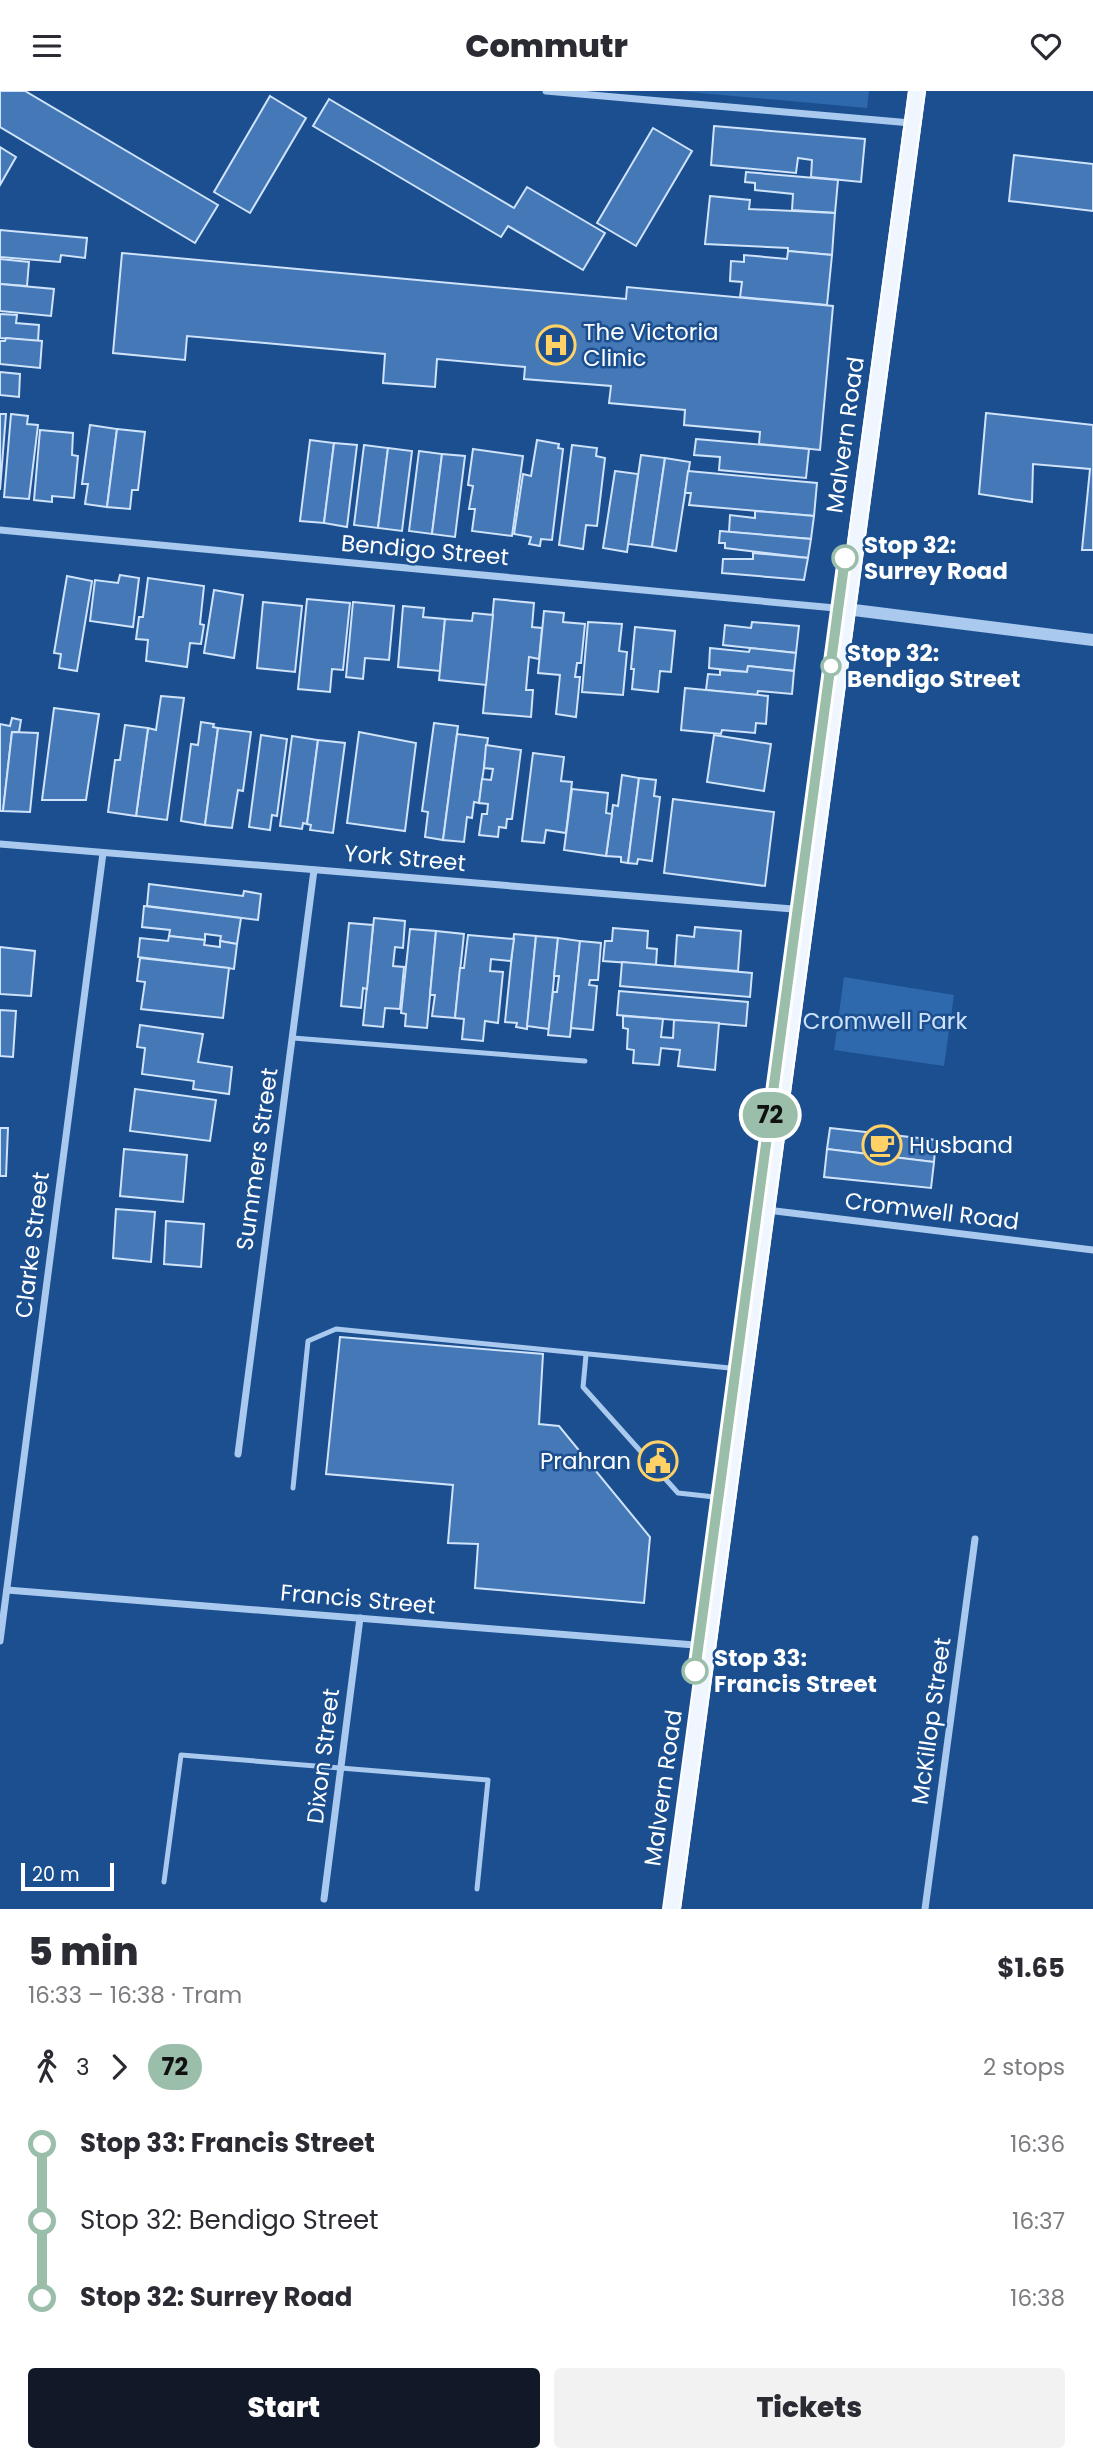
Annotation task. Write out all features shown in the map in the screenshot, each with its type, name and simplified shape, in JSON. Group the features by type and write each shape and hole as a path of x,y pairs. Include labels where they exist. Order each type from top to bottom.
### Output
{"main road":[{"name":"Malvern Road","path":"672,1909 917,91"}],"street":[{"path":"549,91 912,123"},
{"name":"Bendigo Street","path":"0,530 846,609"},
{"path":"846,609 1093,640"},
{"name":"York Street","path":"0,844 806,910"},
{"name":"Clarke Street","path":"0,1641 103,853"},
{"name":"Summers Street","path":"238,1454 314,870"},
{"name":"Cromwell Road","path":"766,1210 1093,1250"},
{"name":"McKillop Street","path":"925,1909 975,1539"},
{"name":"Francis Street","path":"7,1590 707,1646"},
{"name":"Dixon Street","path":"324,1899 360,1618"}],"lane":[{"path":"293,1038 585,1061"},
{"path":"293,1489 308,1341 336,1329 744,1370"},
{"path":"586,1355 583,1387 678,1493 727,1498"},
{"path":"164,1882 181,1755 488,1780 477,1889"}],"green space":[{"path":"677,91 869,91 867,108"},
{"name":"Cromwell Park","path":"844,977 954,995 944,1066 834,1050"}],"building":[{"path":"0,91 25,91 218,205 195,243 0,127"},
{"path":"270,96 306,118 250,213 214,192"},
{"path":"329,99 514,208 527,187 605,233 583,270 508,226 501,237 313,126"},
{"path":"714,126 865,139 861,182 811,177 812,160 798,158 796,173 711,165"},
{"path":"653,128 692,151 636,246 597,223"},
{"path":"0,147 16,157 0,185"},
{"path":"1014,155 1093,164 1093,211 1009,201"},
{"path":"746,172 838,180 835,213 792,210 793,194 755,190 755,183 745,182"},
{"path":"710,196 750,200 749,209 835,213 832,255 788,251 788,248 705,244"},
{"path":"0,230 87,238 85,258 61,255 60,262 0,257"},
{"path":"788,251 832,255 827,305 740,297 742,282 730,281 731,261 744,262 744,255 787,259"},
{"name":"The Victoria Clinic","path":"122,253 626,299 627,287 833,306 820,450 759,444 760,432 684,425 685,410 609,403 611,386 524,379 525,367 437,359 435,387 383,383 385,354 187,336 185,360 113,353"},
{"path":"0,259 29,262 27,286 0,284"},
{"path":"0,284 54,289 51,316 0,311"},
{"path":"0,314 17,315 16,323 39,325 38,341 0,338"},
{"path":"6,338 42,341 40,368 0,364 0,341 5,341"},
{"path":"0,372 20,374 19,397 0,395"},
{"path":"986,413 1093,425 1093,550 1082,550 1090,469 1033,464 1032,502 979,494"},
{"path":"0,414 6,414 0,490"},
{"path":"11,414 28,416 27,424 38,425 29,499 4,497"},
{"path":"90,425 117,429 107,507 85,504 88,484 82,484"},
{"path":"117,429 145,432 138,490 132,490 130,509 107,507"},
{"path":"40,430 73,433 72,455 78,456 74,498 52,496 52,502 34,500"},
{"path":"696,439 809,449 806,478 719,470 720,457 694,455"},
{"path":"310,440 334,443 324,523 300,521"},
{"path":"537,440 559,444 558,448 563,449 552,540 541,539 540,546 529,544 531,537 514,534 523,474 531,476"},
{"path":"334,443 357,445 347,527 324,523"},
{"path":"364,445 388,448 378,528 354,525"},
{"path":"572,445 597,448 596,456 605,458 597,526 586,525 583,549 559,545"},
{"path":"388,448 412,451 402,531 378,528"},
{"path":"473,449 523,456 512,536 472,531 475,509 469,509 473,486 468,485"},
{"path":"419,451 442,454 432,534 409,531"},
{"path":"442,454 465,456 455,537 432,534"},
{"path":"641,455 665,458 652,547 628,544"},
{"path":"665,458 690,462 676,551 652,547"},
{"path":"615,471 638,474 627,552 603,548"},
{"path":"688,471 817,483 814,516 689,505 691,493 685,493"},
{"path":"755,511 814,516 811,539 729,532 730,515 755,518"},
{"path":"720,531 811,539 808,558 725,548 725,543 719,543"},
{"path":"753,553 808,558 804,580 722,573 723,559 753,559"},
{"path":"120,575 139,578 133,627 90,621 95,580 118,583"},
{"path":"67,576 92,581 77,671 59,668 61,654 54,653"},
{"path":"148,578 204,586 201,644 190,643 187,667 146,661 148,640 136,639 139,617 143,617"},
{"path":"214,590 243,595 234,658 204,653"},
{"path":"307,599 350,603 343,670 332,669 330,692 298,689"},
{"path":"494,599 534,603 532,627 542,628 539,659 529,657 526,690 533,690 531,717 483,713"},
{"path":"263,602 302,606 295,672 257,668"},
{"path":"353,602 394,606 389,660 365,658 363,679 346,677"},
{"path":"403,606 424,608 423,617 445,619 440,671 398,667"},
{"path":"544,611 564,613 563,622 585,624 581,663 577,663 575,677 580,677 576,717 556,714 560,675 538,673"},
{"path":"473,613 493,615 486,685 439,680 445,619 472,621"},
{"path":"588,622 622,624 619,651 627,652 623,695 582,692"},
{"path":"752,622 799,626 796,653 723,645 725,625 751,628"},
{"path":"635,627 675,631 671,672 660,671 658,692 632,689"},
{"path":"710,648 749,652 750,648 796,653 794,671 748,666 747,672 709,668"},
{"path":"748,666 794,671 792,694 758,691 757,695 706,690 708,674 720,675 720,670 747,672"},
{"path":"685,688 768,696 766,724 756,723 755,733 722,730 721,734 681,730"},
{"path":"161,696 184,698 167,820 136,816 148,728 156,730"},
{"path":"54,708 99,714 86,800 42,800"},
{"path":"12,718 21,720 19,732 12,732 3,811 0,811 0,724 10,726"},
{"path":"201,722 214,724 213,727 218,728 205,825 181,821 191,744 198,745"},
{"path":"434,723 458,726 443,840 425,837 428,812 422,811"},
{"path":"125,725 148,728 136,816 108,812 115,760 120,760"},
{"path":"218,728 251,732 243,791 238,790 232,828 205,825"},
{"path":"12,732 38,733 30,812 3,811"},
{"path":"359,732 416,743 405,831 347,823"},
{"path":"457,734 488,738 479,803 474,802 472,818 467,817 464,842 443,840"},
{"path":"261,735 287,739 277,816 272,815 270,830 249,827"},
{"path":"714,735 771,744 764,791 707,782"},
{"path":"292,736 318,740 307,824 303,823 302,829 280,826"},
{"path":"318,740 345,743 333,833 310,830 311,825 307,824"},
{"path":"486,745 521,750 512,819 507,819 506,828 499,827 498,837 479,835 482,814 487,814 488,804 479,803 482,779 491,780 493,769 484,768"},
{"path":"533,753 564,757 561,781 572,782 566,833 546,830 544,843 522,841"},
{"path":"622,775 639,778 628,863 621,862 621,857 606,856 613,805 618,806"},
{"path":"639,778 656,780 654,796 660,797 652,861 638,859 637,864 628,863"},
{"path":"572,789 608,793 606,813 612,814 606,856 564,850"},
{"path":"673,799 774,812 765,886 664,873"},
{"path":"149,884 243,896 244,891 261,894 258,920 147,906"},
{"path":"144,906 241,918 237,944 220,941 221,936 205,934 205,940 169,936 170,930 142,927"},
{"path":"374,918 405,921 403,948 395,947 393,966 404,967 400,1009 385,1008 383,1027 363,1025"},
{"path":"349,923 373,925 367,989 363,988 361,1008 341,1006"},
{"path":"695,927 741,931 738,971 675,966 677,935 694,937"},
{"path":"613,928 648,931 647,948 657,949 656,965 603,961 605,941 612,941"},
{"path":"410,929 436,931 427,1028 405,1026 406,1014 401,1013"},
{"path":"436,931 464,934 455,1018 432,1016 435,995 430,995"},
{"path":"514,934 536,936 527,1029 516,1027 517,1023 505,1022"},
{"path":"468,935 514,939 511,961 491,959 490,971 503,972 498,1023 485,1021 483,1041 462,1039 464,1019 455,1018 460,968 464,968"},
{"path":"169,936 205,940 204,945 220,947 220,941 237,944 234,969 138,957 140,938 168,941"},
{"path":"536,936 558,938 549,1029 527,1026"},
{"path":"558,938 580,941 570,1037 548,1035 553,992 557,992 559,976 554,976"},
{"path":"580,941 601,943 598,980 590,980 589,985 597,986 593,1030 571,1028"},
{"path":"0,947 35,951 31,996 0,994"},
{"path":"140,958 229,968 223,1018 141,1009 145,982 137,981"},
{"path":"622,962 752,973 750,997 620,986"},
{"path":"619,991 748,1002 746,1026 617,1015"},
{"path":"0,1010 16,1011 13,1057 0,1056"},
{"path":"623,1016 663,1019 661,1037 673,1038 674,1020 719,1023 715,1070 678,1066 680,1050 661,1048 659,1065 633,1063 634,1050 627,1049 628,1029 623,1028"},
{"path":"140,1025 203,1034 198,1062 232,1067 229,1094 193,1089 194,1081 142,1074 145,1048 137,1047"},
{"path":"135,1089 216,1100 210,1141 130,1131"},
{"path":"0,1128 8,1128 6,1176 0,1176"},
{"name":"Husband","path":"830,1128 936,1140 934,1162 827,1149"},
{"path":"124,1149 187,1155 183,1202 120,1196"},
{"path":"827,1149 934,1162 931,1188 824,1177"},
{"path":"116,1209 155,1212 151,1262 113,1258"},
{"path":"166,1221 204,1224 201,1267 164,1264"},
{"path":"340,1337 543,1354 539,1424 559,1426 650,1537 644,1603 475,1588 478,1544 448,1543 453,1485 326,1474"}],"tram line":[{"path":"663,1909 909,91"},
{"path":"680,1909 925,91"},
{"name":"72","path":"695,1671 845,558"}],"place":[{"name":"The Victoria Clinic","path":"556,345"},
{"name":"Stop 32: Surrey Road","path":"845,558"},
{"name":"Stop 32: Bendigo Street","path":"831,666"},
{"name":"Husband","path":"882,1145"},
{"name":"Prahran","path":"658,1461"},
{"name":"Stop 33: Francis Street","path":"695,1671"}]}
